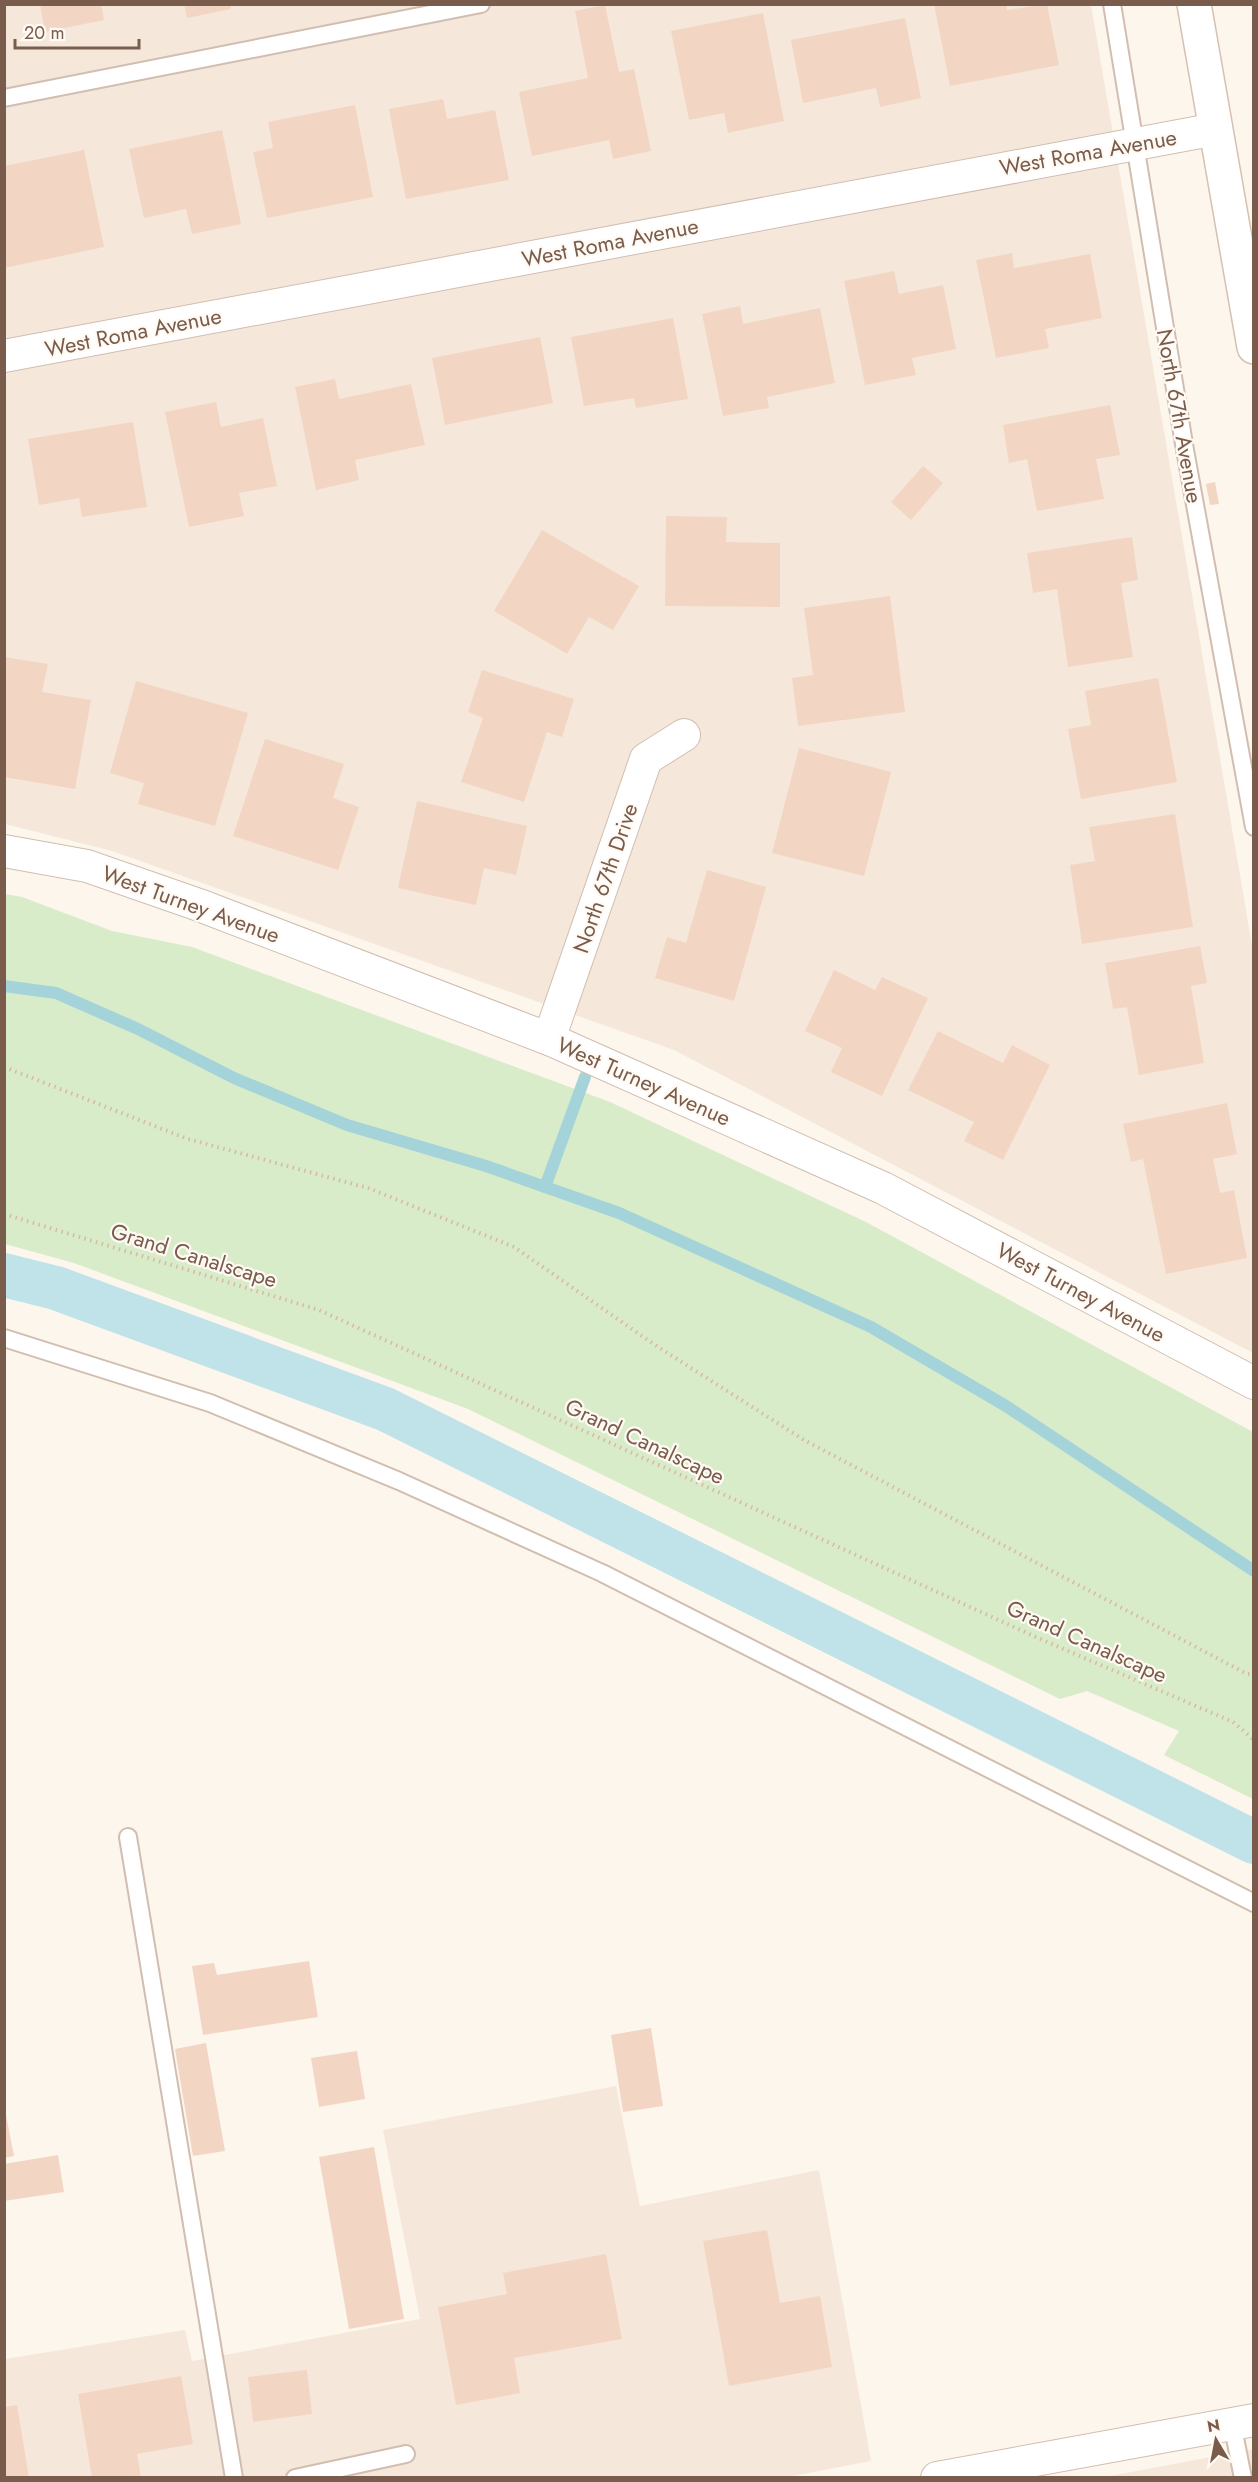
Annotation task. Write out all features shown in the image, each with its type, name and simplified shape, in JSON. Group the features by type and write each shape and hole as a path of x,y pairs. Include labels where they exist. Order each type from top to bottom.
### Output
{"main road":[{"path":"1194,4 1254,347"}],"street":[{"name":"West Roma Avenue","path":"4,356 1133,142 1216,129"},
{"name":"North 67th Drive","path":"549,1039 646,759 684,735"},
{"name":"West Turney Avenue","path":"4,851 87,866 199,905 549,1039 883,1188 1254,1383"},
{"path":"937,2478 1243,2422"}],"lane":[{"path":"4,98 482,4"},
{"name":"North 67th Avenue","path":"1112,4 1133,142 1254,827"},
{"path":"4,1338 210,1403 420,1491 602,1573 1254,1903"},
{"path":"128,1837 234,2478"},
{"path":"1242,2478 1243,2422"},
{"path":"295,2478 406,2454"}],"path":[{"path":"4,1066 188,1139 368,1188 514,1247 655,1345 804,1440 1247,1674 1254,1674"},
{"name":"Grand Canalscape","path":"4,1214 319,1310 1038,1638 1233,1722 1254,1740"}],"shaded area":[{"path":"4,5 1091,5 1253,951 1253,1353 674,1050 112,851 5,824"},
{"path":"616,2086 640,2206 819,2170 871,2461 782,2478 5,2478 5,2359 185,2330 192,2361 420,2319 383,2130"},
{"path":"1253,2449 1253,2477 1105,2477"}],"green space":[{"path":"5,894 22,897 112,931 192,947 610,1102 866,1222 1253,1432 1253,1799 1164,1755 1179,1731 1087,1691 1060,1699 468,1409 74,1263 5,1244"}],"building":[{"path":"40,4 101,4 104,20 45,32"},
{"path":"184,4 230,4 231,9 187,18"},
{"path":"934,4 1006,4 1007,10 1047,4 1059,65 950,86"},
{"path":"605,5 619,72 634,69 651,151 613,159 609,140 532,156 519,92 588,78 575,11"},
{"path":"763,13 784,121 728,133 724,113 689,120 671,31"},
{"path":"905,18 921,98 880,107 876,88 803,103 791,40"},
{"path":"443,99 447,119 495,110 509,180 406,199 389,109"},
{"path":"355,105 373,197 267,218 253,152 273,148 268,122"},
{"path":"222,130 241,224 192,234 186,209 144,218 129,149"},
{"path":"84,150 104,247 4,268 4,166"},
{"path":"1012,253 1014,268 1090,254 1102,318 1045,329 1049,348 996,358 976,260"},
{"path":"894,271 899,294 943,285 956,349 912,358 916,375 865,385 844,281"},
{"path":"740,306 743,324 820,308 835,383 767,397 769,408 723,416 702,314"},
{"path":"673,318 688,399 636,408 634,398 584,406 571,337"},
{"path":"540,337 553,403 445,425 432,358"},
{"path":"335,379 339,399 411,384 425,445 355,460 359,480 316,490 295,387"},
{"path":"216,402 221,427 263,418 277,486 239,493 244,516 189,527 165,412"},
{"path":"1110,405 1120,455 1096,459 1104,499 1037,511 1027,459 1009,463 1003,425"},
{"path":"133,422 147,507 82,517 79,498 39,505 28,439"},
{"path":"923,466 943,483 911,520 891,502"},
{"path":"1215,482 1219,504 1210,505 1206,484"},
{"path":"666,516 727,517 726,542 780,543 780,607 665,606"},
{"path":"542,530 639,586 613,630 589,617 567,654 494,611"},
{"path":"1132,537 1138,580 1121,583 1133,657 1068,667 1057,589 1033,593 1027,553"},
{"path":"890,596 905,712 798,726 792,678 813,675 804,608"},
{"path":"4,657 48,664 42,692 91,700 75,789 4,777"},
{"path":"482,670 574,699 562,737 547,732 524,802 461,782 483,718 468,712"},
{"path":"1158,678 1177,782 1081,799 1068,729 1091,725 1085,691"},
{"path":"136,681 248,713 215,826 138,804 144,783 110,773"},
{"path":"265,739 344,764 333,798 359,807 338,870 233,836"},
{"path":"799,748 891,772 864,876 772,853"},
{"path":"417,801 527,826 516,875 484,868 476,905 398,888"},
{"path":"1175,814 1193,927 1082,944 1070,865 1095,861 1089,827"},
{"path":"707,870 766,887 734,1001 655,978 667,937 686,943"},
{"path":"1200,946 1207,983 1191,986 1204,1063 1139,1075 1127,1007 1113,1009 1105,963"},
{"path":"834,970 875,990 882,977 928,998 882,1096 831,1072 842,1048 805,1031"},
{"path":"938,1031 1003,1063 1012,1045 1050,1065 1003,1160 964,1141 974,1122 908,1090"},
{"path":"1227,1103 1237,1154 1213,1159 1220,1193 1234,1190 1247,1258 1166,1274 1143,1159 1131,1162 1123,1124"},
{"path":"309,1961 318,2017 203,2035 192,1966 214,1963 217,1975"},
{"path":"651,2028 663,2106 623,2112 611,2035"},
{"path":"206,2043 225,2151 193,2156 175,2049"},
{"path":"357,2051 365,2099 319,2107 311,2058"},
{"path":"6,2115 14,2156 4,2158 4,2116"},
{"path":"374,2147 404,2319 349,2329 319,2157"},
{"path":"58,2155 64,2192 4,2201 4,2164"},
{"path":"767,2230 780,2303 820,2296 832,2367 729,2386 703,2241"},
{"path":"606,2254 622,2339 514,2358 520,2393 456,2405 438,2307 507,2294 503,2273"},
{"path":"307,2370 312,2414 253,2422 248,2377"},
{"path":"181,2376 193,2444 137,2454 141,2478 92,2478 78,2394"},
{"path":"17,2405 29,2478 4,2478 4,2407"}],"waterway":[{"path":"4,986 56,993 138,1029 234,1078 347,1125 486,1166 619,1213 871,1327 1006,1406 1254,1571"},
{"path":"545,1187 585,1077"},
{"path":"4,1275 56,1288 385,1409 1254,1842"}]}
